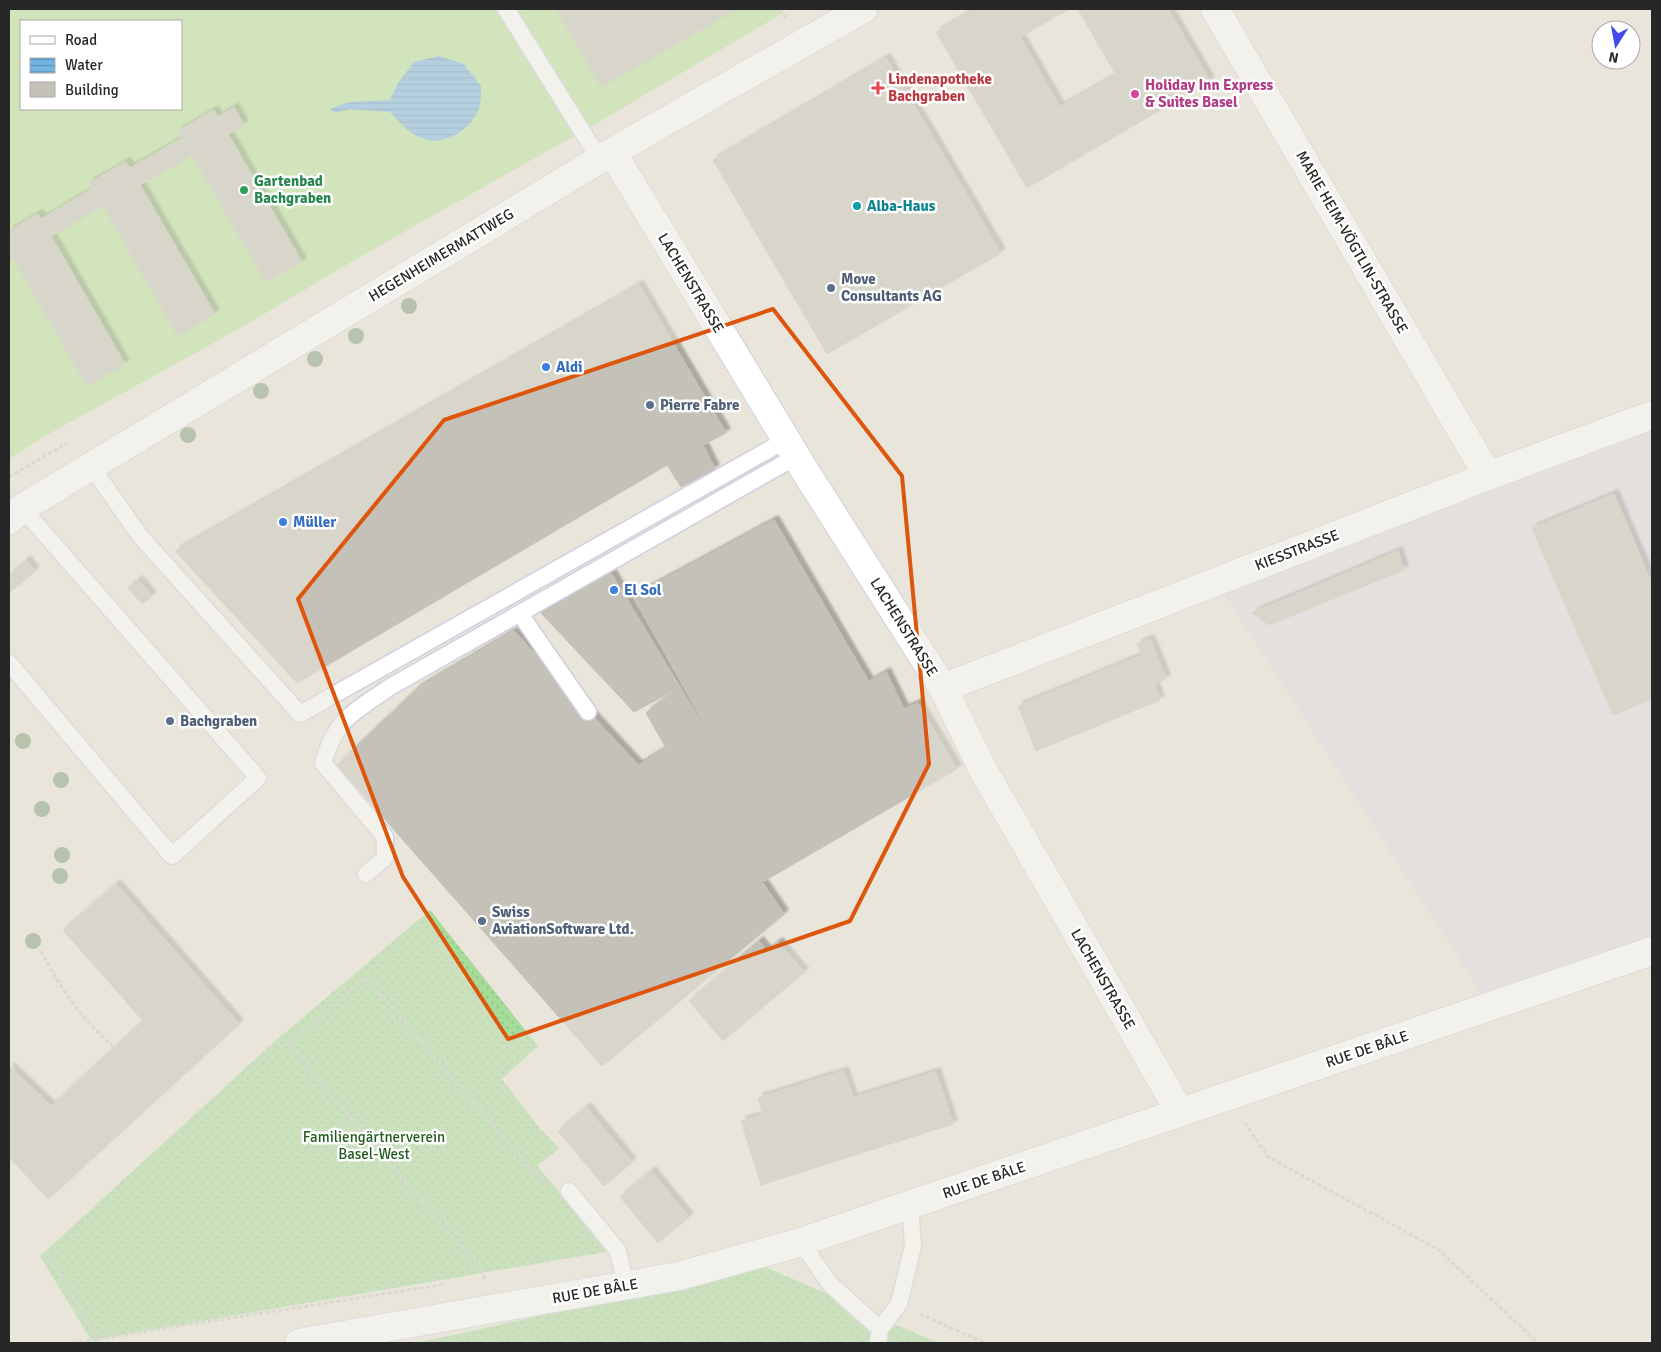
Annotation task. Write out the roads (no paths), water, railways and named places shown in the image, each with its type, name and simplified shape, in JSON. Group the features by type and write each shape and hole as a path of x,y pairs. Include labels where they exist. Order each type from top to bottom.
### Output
{"street":[{"name":"HEGENHEIMERMATTWEG","path":"15,514 91,466 606,156 863,9"},
{"name":"MARIE HEIM-VÖGTLIN-STRASSE","path":"1216,9 1488,476"},
{"name":"LACHENSTRASSE","path":"606,156 943,688 982,768 1180,1112"},
{"name":"KIESSTRASSE","path":"943,688 1488,476 1652,415"},
{"name":"RUE DE BÂLE","path":"298,1343 679,1276 801,1242 1652,951"}],"lane":[{"path":"506,9 606,156"},
{"path":"91,466 140,536 300,714 791,448"},
{"path":"366,874 385,858 385,837 323,763 329,741 342,721 390,687 520,614 791,448"},
{"path":"9,663 172,856 258,778 15,514"},
{"path":"520,614 588,712"},
{"path":"569,1191 618,1251 626,1286"},
{"path":"801,1242 830,1284 879,1336 899,1304 913,1246 910,1206"}],"water":[{"path":"439,56 464,64 481,86 480,106 475,117 462,130 446,139 428,140 419,137 400,123 390,112 349,109 335,113 330,109 349,102 390,100 398,83 414,62"}],"place":[{"name":"Lindenapotheke Bachgraben","path":"878,88"},
{"name":"Holiday Inn Express & Suites Basel","path":"1135,94"},
{"name":"Gartenbad Bachgraben","path":"244,190"},
{"name":"Alba-Haus","path":"857,206"},
{"name":"Move Consultants AG","path":"831,288"},
{"name":"Aldi","path":"546,367"},
{"name":"Pierre Fabre","path":"650,405"},
{"name":"Müller","path":"283,522"},
{"name":"El Sol","path":"614,590"},
{"name":"Bachgraben","path":"170,721"},
{"name":"Swiss AviationSoftware Ltd.","path":"482,921"}],"park label":[{"name":"Familiengärtnerverein Basel-West","path":"374,1146"}]}
